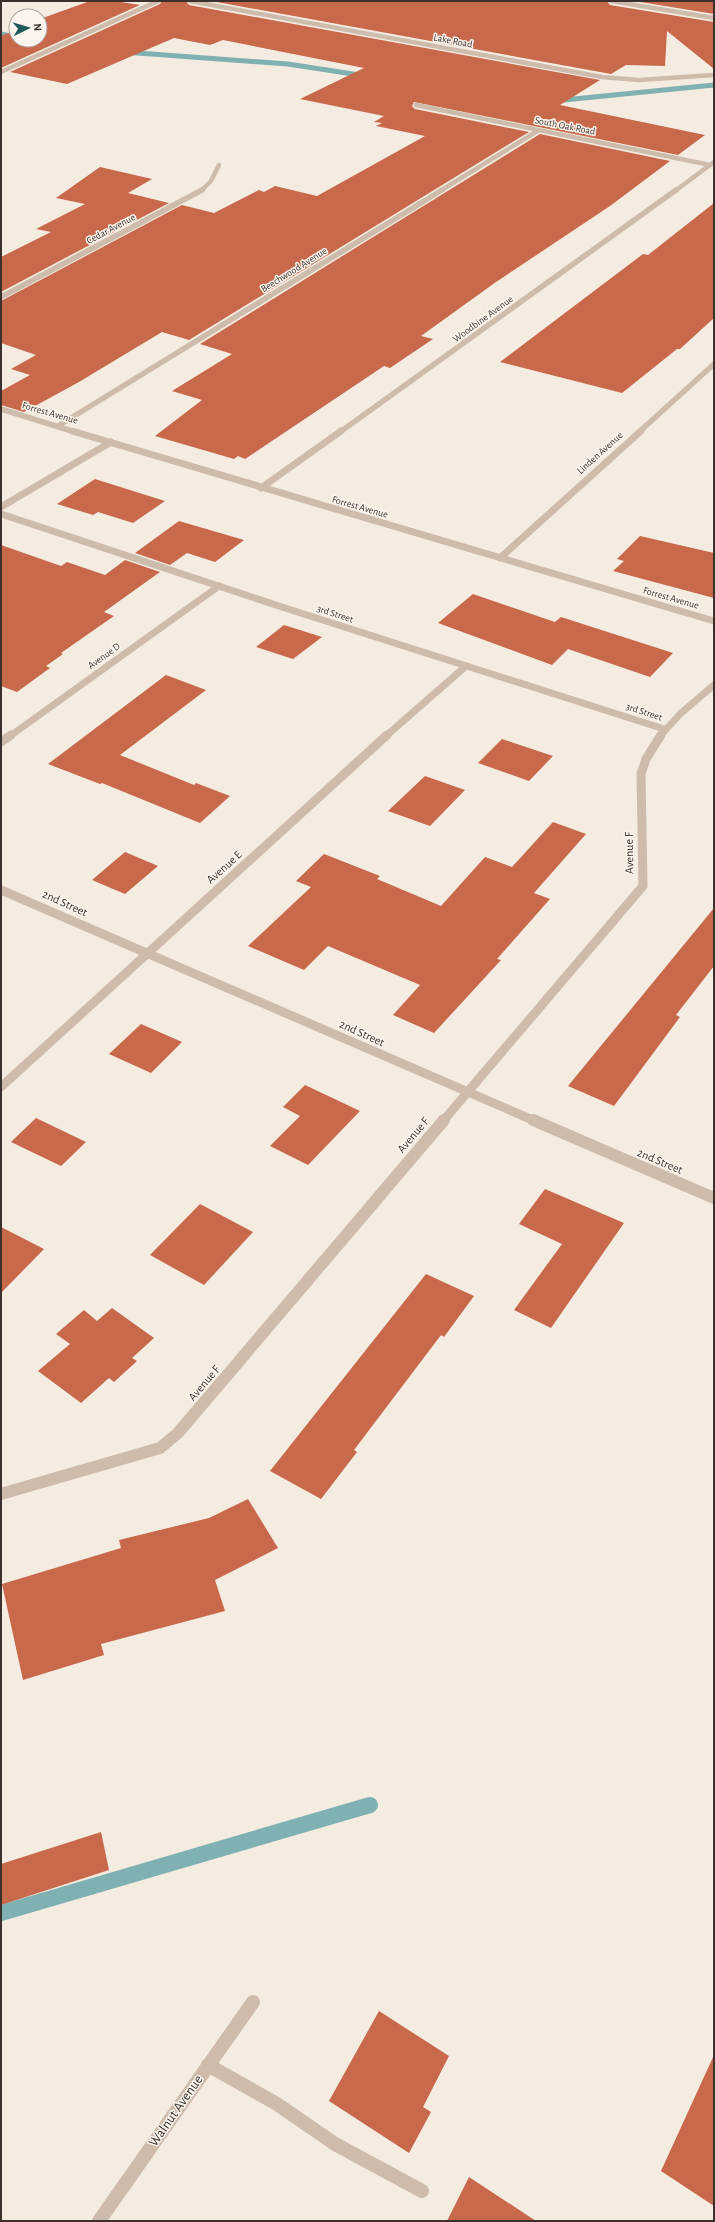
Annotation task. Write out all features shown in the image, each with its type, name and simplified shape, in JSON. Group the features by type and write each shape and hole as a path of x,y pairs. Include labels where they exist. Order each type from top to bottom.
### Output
{"street":[{"path":"1,72 158,1"},
{"name":"Lake Road","path":"190,1 602,77 639,80 714,75"},
{"path":"611,1 714,18"},
{"name":"South Oak Road","path":"416,106 712,164"},
{"name":"Beechwood Avenue","path":"58,426 540,130"},
{"name":"Woodbine Avenue","path":"261,488 712,164"},
{"name":"Cedar Avenue","path":"1,297 202,191 211,181 219,165"},
{"name":"Linden Avenue","path":"500,558 714,364"},
{"name":"Forrest Avenue","path":"1,409 261,488 714,621"},
{"path":"1,507 110,442"},
{"name":"3rd Street","path":"1,514 219,586 664,729"},
{"name":"Avenue D","path":"1,742 219,586"},
{"name":"Avenue E","path":"1,1087 364,755 466,666"},
{"name":"Avenue F","path":"1,1494 160,1448 178,1433 466,1092 643,886 641,774 646,756 664,729 714,685"},
{"name":"2nd Street","path":"1,890 714,1198"},
{"name":"Walnut Avenue","path":"99,2221 253,2002"},
{"path":"208,2065 276,2104 335,2144 422,2191"}],"building":[{"path":"90,1 115,1 140,5 48,47 48,16"},
{"path":"162,1 186,1 189,5 600,80 560,105 705,135 678,155 414,102 412,106 415,109 529,132 189,340 162,332 79,382 24,412 1,405 1,391 30,375 11,369 36,355 1,343 1,301 182,205 214,213 259,190 264,192 275,186 317,196 425,136 376,126 382,123 374,122 384,116 300,99 364,68 223,40 210,45 174,38 67,84 10,72 160,4"},
{"path":"211,1 607,1 610,5 714,22 714,69 667,31 665,66 626,65 611,74"},
{"path":"634,1 714,1 714,14"},
{"path":"8,33 8,48 45,48 1,68 1,36"},
{"path":"540,134 670,161 610,206 496,282 421,336 433,339 390,368 384,366 245,459 238,456 234,459 155,436 202,400 172,391 232,354 200,344"},
{"path":"100,167 152,179 128,193 169,203 1,292 1,257 51,232 36,229 85,204 56,198"},
{"path":"714,203 714,318 680,349 677,349 622,393 500,362 643,254 648,255"},
{"path":"95,479 165,501 133,523 98,512 93,515 57,504"},
{"path":"179,521 244,540 215,562 187,553 170,565 135,553"},
{"path":"640,536 714,553 714,598 613,571 624,561 617,559"},
{"path":"1,545 61,566 67,562 105,575 125,560 160,572 104,612 114,616 61,653 63,654 46,666 50,668 17,692 1,686"},
{"path":"473,594 555,622 561,617 673,653 650,677 568,649 552,665 438,623"},
{"path":"284,625 322,637 293,659 256,647"},
{"path":"166,675 206,690 120,755 194,785 196,783 230,796 200,823 102,783 100,784 48,764"},
{"path":"502,739 553,756 529,781 478,763"},
{"path":"425,776 465,790 430,826 388,811"},
{"path":"553,822 586,834 534,893 550,899 497,959 501,960 434,1033 393,1015 420,985 328,946 304,970 248,946 311,887 296,881 324,854 380,876 377,879 441,906 485,857 512,867"},
{"path":"125,852 158,866 125,894 92,880"},
{"path":"714,908 714,966 676,1015 680,1017 614,1106 568,1086"},
{"path":"141,1024 182,1042 151,1073 109,1054"},
{"path":"305,1085 360,1111 308,1165 270,1146 300,1116 283,1107"},
{"path":"36,1118 86,1142 61,1166 11,1142"},
{"path":"545,1189 624,1223 551,1328 514,1310 562,1244 519,1224"},
{"path":"200,1204 253,1232 204,1285 150,1255"},
{"path":"1,1227 44,1249 1,1293"},
{"path":"426,1274 474,1296 444,1337 441,1335 354,1450 357,1452 321,1499 270,1471"},
{"path":"112,1308 154,1338 132,1358 137,1361 114,1382 109,1378 81,1403 38,1371 70,1344 56,1334 84,1310 97,1321"},
{"path":"248,1499 278,1548 215,1580 225,1611 101,1644 104,1655 23,1680 2,1584 121,1548 119,1540 209,1518"},
{"path":"101,1832 109,1870 1,1905 1,1864"},
{"path":"379,2011 449,2056 423,2107 431,2112 409,2153 329,2101"},
{"path":"714,2055 714,2206 661,2171"},
{"path":"469,2177 536,2221 447,2221"}],"waterway":[{"path":"1,34 8,35"},
{"path":"124,52 288,64 366,76"},
{"path":"553,99 564,100 714,85"},
{"path":"1,1913 370,1805"}]}
